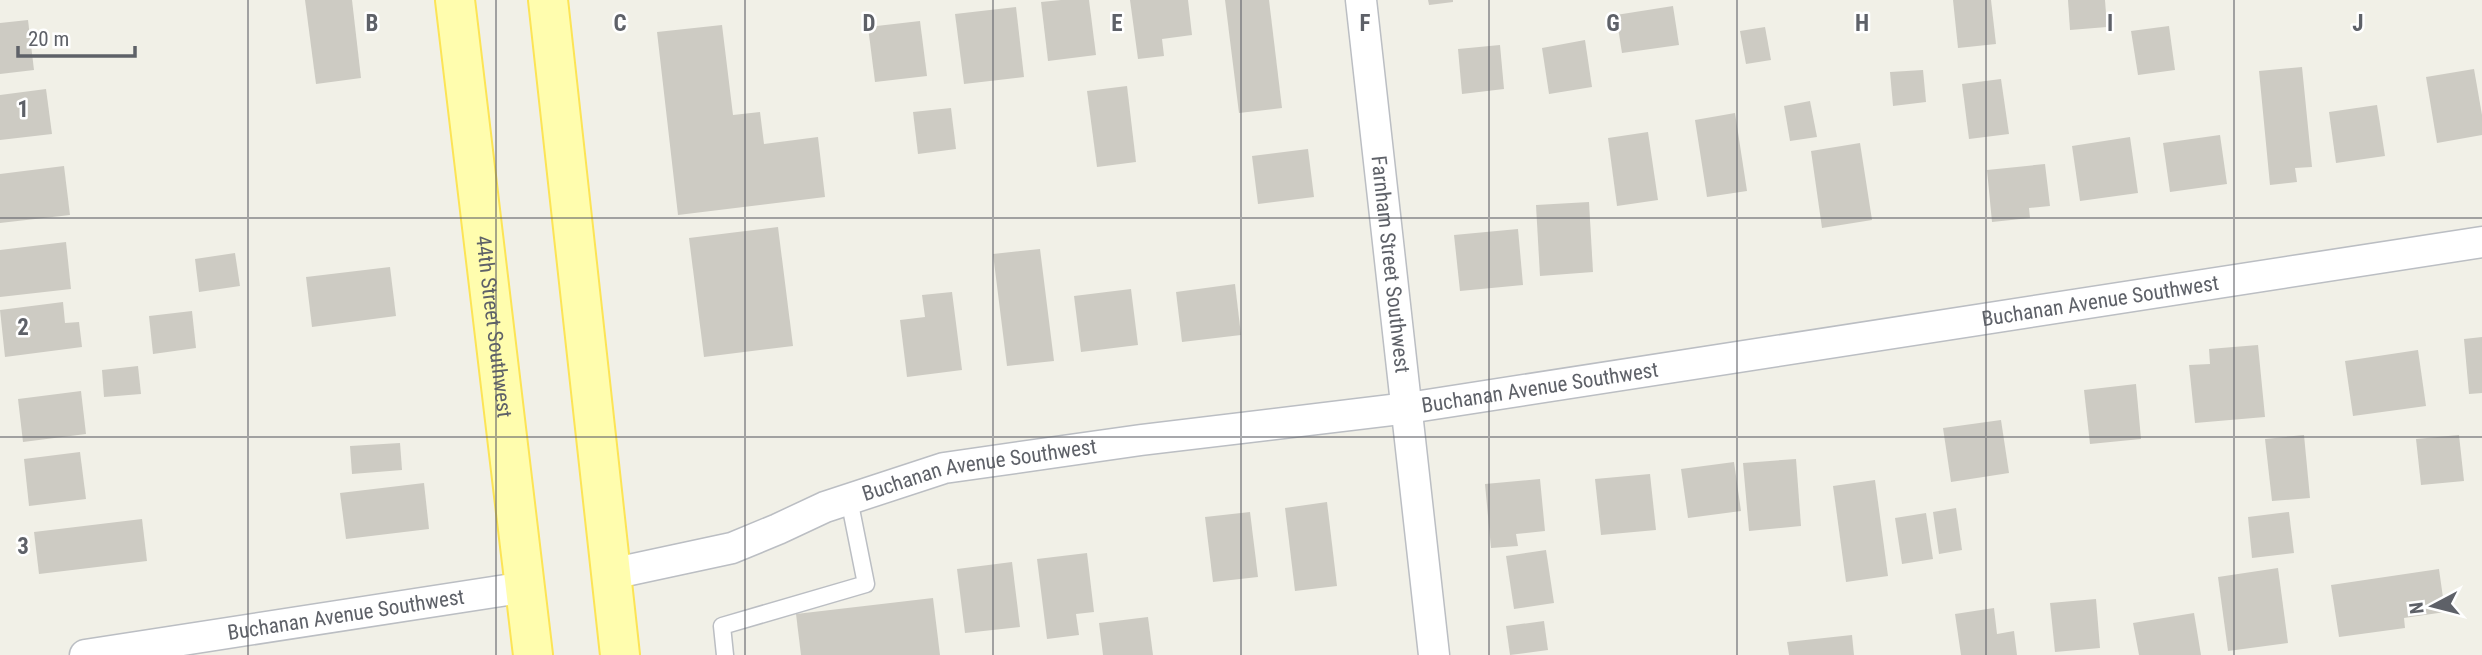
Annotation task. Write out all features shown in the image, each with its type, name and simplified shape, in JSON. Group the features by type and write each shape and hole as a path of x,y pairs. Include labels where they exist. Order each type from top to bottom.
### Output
{"main road":[{"name":"44th Street Southwest","path":"455,0 533,655"},
{"path":"548,0 620,655"}],"street":[{"name":"Farnham Street Southwest","path":"1361,0 1434,655"},
{"name":"Buchanan Avenue Southwest","path":"611,573 732,548 849,499 944,468 1141,440 1408,408 2482,242"},
{"name":"Buchanan Avenue Southwest","path":"85,655 526,587"}],"lane":[{"path":"725,655 722,626 866,584 849,499"}],"building":[{"path":"305,0 352,0 361,78 316,84"},
{"path":"1089,0 1096,55 1048,61 1041,2"},
{"path":"1130,0 1188,0 1192,35 1162,39 1164,56 1138,59"},
{"path":"1225,0 1269,0 1282,108 1239,113"},
{"path":"1428,0 1453,0 1453,2 1429,5"},
{"path":"1953,0 1991,0 1996,44 1958,48"},
{"path":"2068,0 2105,0 2107,27 2070,30"},
{"path":"1673,6 1679,45 1622,53 1616,15"},
{"path":"1016,7 1024,77 964,84 955,14"},
{"path":"28,20 34,70 0,74 0,23"},
{"path":"920,21 927,76 875,82 868,27"},
{"path":"722,25 733,115 760,112 764,144 818,137 825,197 678,215 657,32"},
{"path":"2169,26 2175,70 2138,75 2131,31"},
{"path":"1765,27 1771,60 1746,64 1740,31"},
{"path":"1585,40 1592,87 1549,94 1542,48"},
{"path":"1500,45 1504,89 1462,94 1458,49"},
{"path":"2302,67 2312,167 2295,168 2297,182 2270,185 2259,71"},
{"path":"2474,69 2482,115 2482,135 2437,143 2426,77"},
{"path":"1923,70 1926,102 1893,106 1890,72"},
{"path":"2001,79 2009,134 1969,139 1962,84"},
{"path":"1127,86 1136,162 1097,167 1087,91"},
{"path":"46,89 52,134 0,140 0,95"},
{"path":"1810,101 1817,137 1790,141 1784,106"},
{"path":"2377,105 2385,156 2336,163 2329,112"},
{"path":"951,108 956,149 918,154 913,112"},
{"path":"1735,113 1747,191 1707,197 1695,120"},
{"path":"1648,132 1658,200 1617,206 1608,138"},
{"path":"2220,135 2227,184 2170,192 2163,143"},
{"path":"2130,137 2138,193 2080,201 2072,146"},
{"path":"1860,143 1872,220 1822,228 1811,151"},
{"path":"1308,149 1314,197 1258,204 1252,156"},
{"path":"2045,164 2050,206 2029,208 2030,218 1992,222 1987,170"},
{"path":"64,166 70,215 0,223 0,174"},
{"path":"1589,202 1593,272 1540,276 1536,205"},
{"path":"778,227 793,346 704,357 689,238"},
{"path":"1518,229 1523,285 1460,291 1454,235"},
{"path":"66,242 71,289 0,297 0,250"},
{"path":"1040,249 1054,361 1007,366 993,254"},
{"path":"235,253 240,286 199,292 195,259"},
{"path":"390,267 396,316 312,327 306,277"},
{"path":"1235,284 1241,335 1182,342 1176,292"},
{"path":"1131,289 1138,345 1081,352 1074,296"},
{"path":"952,292 962,370 907,377 900,320 925,317 922,295"},
{"path":"63,302 65,323 79,322 82,347 5,357 0,310"},
{"path":"192,311 196,348 153,354 149,316"},
{"path":"2482,337 2482,393 2469,394 2464,339"},
{"path":"2258,345 2265,417 2195,423 2189,365 2210,364 2209,349"},
{"path":"2418,350 2426,406 2353,416 2345,361"},
{"path":"138,366 141,394 104,397 102,370"},
{"path":"2136,384 2141,439 2090,444 2084,390"},
{"path":"81,391 86,434 23,442 18,399"},
{"path":"2001,420 2009,473 1951,482 1943,428"},
{"path":"2304,435 2310,498 2272,501 2265,439"},
{"path":"2459,435 2464,481 2421,485 2416,439"},
{"path":"400,443 402,470 352,474 350,446"},
{"path":"80,452 86,499 29,506 24,459"},
{"path":"1796,459 1801,526 1749,531 1743,463"},
{"path":"1734,462 1741,511 1688,518 1681,469"},
{"path":"1650,474 1656,530 1601,535 1595,479"},
{"path":"1540,479 1545,531 1516,534 1518,546 1491,548 1485,484"},
{"path":"1875,480 1888,576 1846,582 1833,486"},
{"path":"424,483 429,529 346,539 340,493"},
{"path":"1327,502 1337,586 1295,591 1285,508"},
{"path":"1956,508 1962,550 1939,554 1933,512"},
{"path":"1250,512 1258,577 1213,582 1205,517"},
{"path":"2289,512 2294,553 2252,558 2248,517"},
{"path":"1926,513 1933,559 1902,564 1895,518"},
{"path":"142,519 147,561 39,574 34,532"},
{"path":"1546,550 1554,603 1514,609 1506,556"},
{"path":"1087,553 1094,612 1076,614 1079,635 1047,639 1037,559"},
{"path":"1012,562 1020,627 965,633 957,569"},
{"path":"2278,568 2288,643 2228,651 2218,577"},
{"path":"2439,569 2445,612 2404,618 2405,628 2339,637 2331,585"},
{"path":"933,598 940,655 801,655 796,614"},
{"path":"2096,599 2100,648 2055,652 2050,603"},
{"path":"1994,608 1997,634 2014,631 2017,655 1961,655 1955,614"},
{"path":"2194,613 2201,655 2139,655 2133,623"},
{"path":"1148,617 1153,655 1103,655 1099,623"},
{"path":"1544,621 1548,650 1510,655 1506,626"},
{"path":"1852,635 1854,655 1789,655 1787,642"}]}
